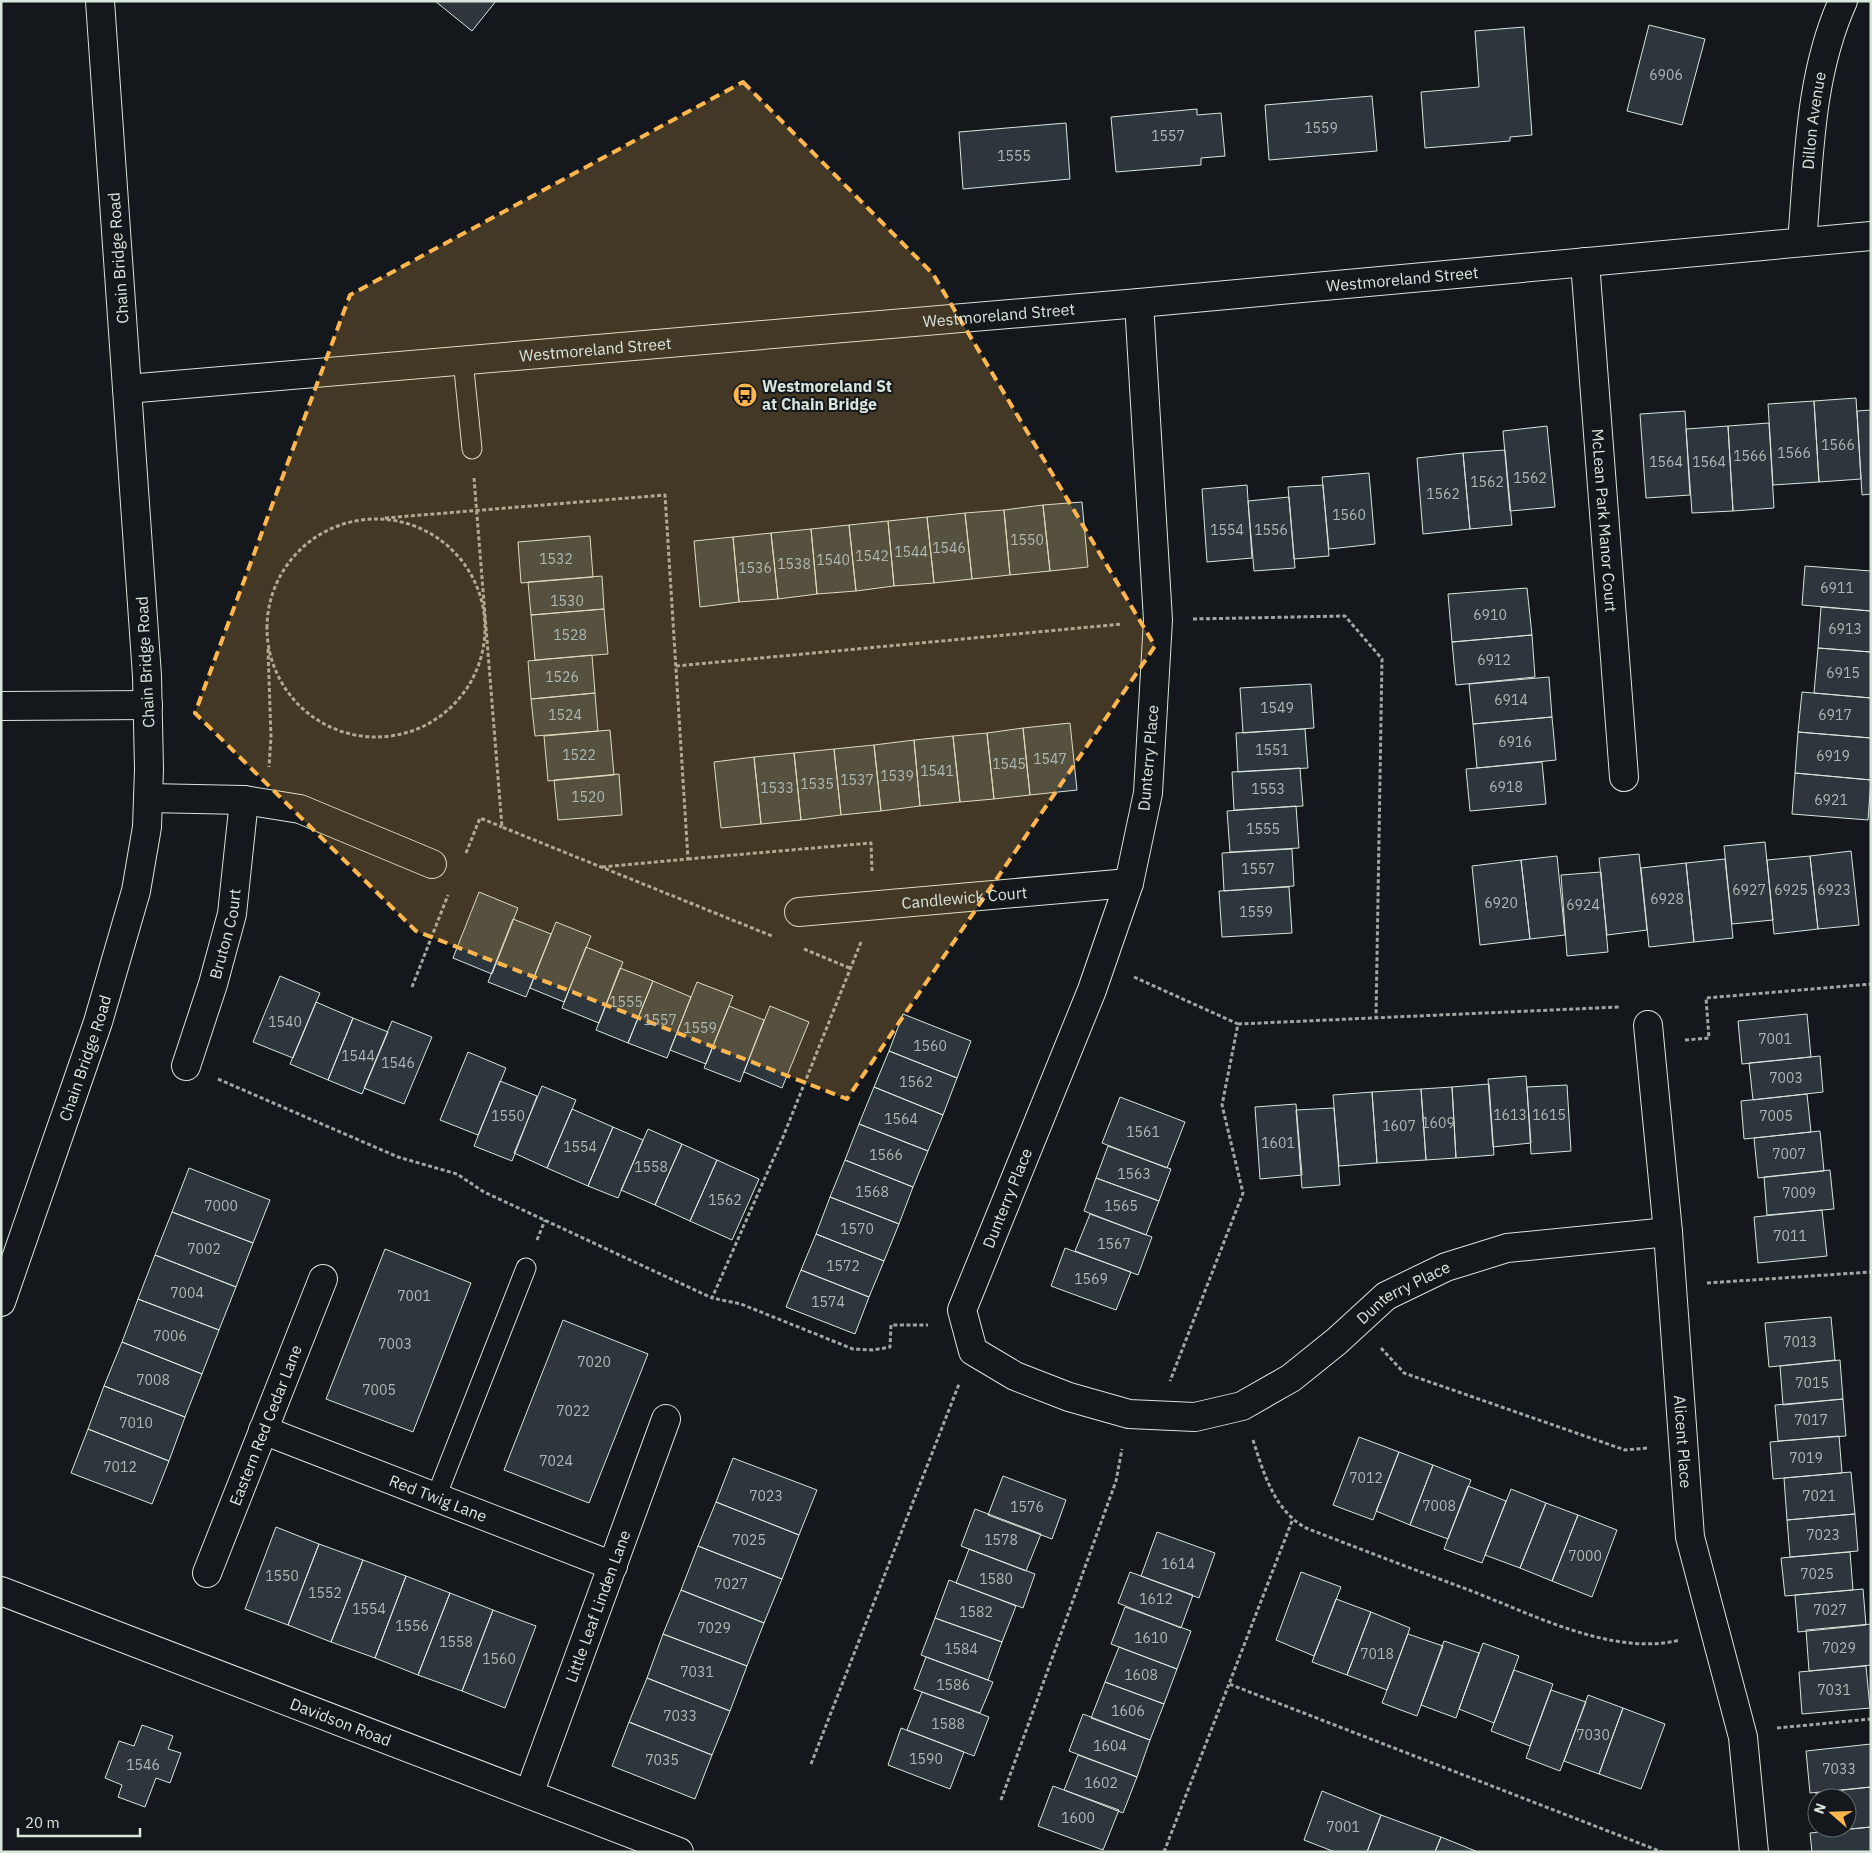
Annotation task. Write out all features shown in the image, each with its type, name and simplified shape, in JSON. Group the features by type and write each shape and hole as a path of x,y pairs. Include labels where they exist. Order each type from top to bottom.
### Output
{"street":[{"name":"Chain Bridge Road","path":"1,1302 98,1022 119,954 140,866 146,827 148,798 148,705 100,1"},
{"name":"Dillon Avenue","path":"1802,242 1815,93 1832,26 1843,1"},
{"name":"Westmoreland Street","path":"126,389 1139,302 1871,236"},
{"name":"McLean Park Manor Court","path":"1585,262 1624,777"},
{"name":"Dunterry Place","path":"1139,302 1158,620 1148,793 1129,883 1101,962 962,1310 973,1351 1015,1376 1069,1397 1129,1414 1195,1417 1242,1406 1291,1378 1386,1296 1446,1267 1507,1248 1668,1232"},
{"path":"1,706 148,705"},
{"path":"148,798 256,802 300,809 432,864"},
{"name":"Bruton Court","path":"186,1066 213,984 232,914 256,802"},
{"name":"Candlewick Court","path":"799,912 1129,883"},
{"name":"Alicent Place","path":"1649,1033 1668,1232 1690,1537 1742,1731 1754,1852"},
{"name":"Eastern Red Cedar Lane","path":"207,1573 324,1279"},
{"name":"Little Leaf Linden Lane","path":"530,1794 666,1419"},
{"name":"Red Twig Lane","path":"263,1430 613,1566"},
{"name":"Davidson Road","path":"1,1591 680,1852"}],"lane":[{"path":"463,360 472,449"},
{"path":"436,1497 526,1268"}],"path":[{"path":"472,449 502,827 780,940"},
{"path":"256,802 271,737 267,636 268,607 277,581 293,557 313,538 335,526 360,519 665,495 688,858"},
{"path":"267,636 272,663 284,688 303,709 326,725 352,735 377,738 403,734 427,724 448,710 466,691 478,668 484,643 485,618 480,593 469,570 453,550 433,534 410,523 385,518"},
{"path":"601,867 871,843 874,905 852,969 712,1298"},
{"path":"798,947 852,969"},
{"path":"1101,962 1238,1024 1616,1006 1649,1033 1709,1038 1706,998 1871,984"},
{"path":"1156,1415 1243,1193 1222,1105 1238,1024"},
{"path":"186,1066 398,1157 457,1174 484,1192 712,1298 741,1304 853,1350 873,1350 890,1347 891,1325 966,1325"},
{"path":"1672,1286 1871,1272"},
{"path":"1357,1322 1404,1373 1625,1450 1684,1446"},
{"path":"811,1764 947,1413 973,1351"},
{"path":"1242,1406 1265,1478 1282,1510 1292,1521 1306,1528 1566,1627 1605,1638 1632,1644 1660,1645 1716,1631"},
{"path":"1001,1800 1116,1482 1129,1414"},
{"path":"1164,1852 1292,1521"},
{"path":"1229,1684 1662,1852"},
{"path":"1742,1731 1871,1719"}],"highlighted area":[{"path":"743,82 933,274 1155,646 847,1099 416,931 195,713 350,295"}],"building":[{"path":"435,1 496,1 472,31"},
{"path":"1649,25 1705,39 1682,125 1627,111"},
{"path":"1524,27 1532,135 1510,137 1510,141 1425,148 1421,92 1479,87 1475,31"},
{"path":"1372,96 1377,151 1269,160 1265,105"},
{"path":"1197,109 1197,115 1221,113 1225,156 1201,158 1201,165 1116,172 1111,117"},
{"path":"1066,123 1070,179 963,189 959,132"},
{"path":"1856,398 1861,479 1819,482 1814,401"},
{"path":"1814,401 1819,482 1773,485 1768,404"},
{"path":"1871,410 1871,494 1862,495 1857,411"},
{"path":"1685,411 1690,495 1646,498 1640,414"},
{"path":"1769,423 1774,508 1733,511 1728,426"},
{"path":"1547,426 1555,507 1510,511 1503,431"},
{"path":"1728,426 1733,511 1692,513 1686,429"},
{"path":"1505,450 1512,525 1470,529 1463,453"},
{"path":"1463,453 1470,529 1423,534 1417,458"},
{"path":"1369,473 1375,544 1329,549 1322,477"},
{"path":"1247,485 1252,558 1207,562 1202,489"},
{"path":"1323,485 1329,556 1294,559 1288,487"},
{"path":"1289,497 1295,568 1254,571 1248,501"},
{"path":"1082,502 1088,567 1050,571 1043,505"},
{"path":"1043,505 1050,571 1010,575 1004,510"},
{"path":"1004,510 1010,575 972,579 965,513"},
{"path":"965,513 972,579 934,583 927,517"},
{"path":"927,517 934,583 894,586 888,521"},
{"path":"888,521 894,586 856,591 849,525"},
{"path":"849,525 856,591 817,594 811,529"},
{"path":"811,529 817,594 778,599 771,533"},
{"path":"771,533 778,599 739,602 733,537"},
{"path":"590,536 593,577 521,583 518,542"},
{"path":"733,537 739,602 700,607 694,541"},
{"path":"1805,566 1871,571 1871,611 1802,605"},
{"path":"602,576 604,609 531,615 528,582"},
{"path":"1527,588 1532,635 1452,642 1448,594"},
{"path":"1821,607 1871,611 1871,652 1818,648"},
{"path":"604,609 608,654 535,660 531,615"},
{"path":"1532,635 1535,677 1456,685 1452,642"},
{"path":"1818,648 1871,652 1871,698 1814,693"},
{"path":"592,655 595,693 531,699 528,661"},
{"path":"1549,677 1552,717 1473,724 1469,684"},
{"path":"1311,684 1314,728 1243,733 1240,688"},
{"path":"1802,692 1871,698 1871,738 1798,732"},
{"path":"595,693 598,731 535,736 531,699"},
{"path":"1552,717 1556,760 1477,768 1473,724"},
{"path":"1070,723 1077,790 1030,795 1023,728"},
{"path":"1023,728 1030,795 994,799 987,733"},
{"path":"1305,729 1308,768 1238,772 1236,733"},
{"path":"610,730 614,775 548,781 544,736"},
{"path":"1798,732 1871,738 1871,780 1795,773"},
{"path":"987,733 994,799 960,802 953,736"},
{"path":"953,736 960,802 920,806 914,740"},
{"path":"914,740 920,806 881,811 874,745"},
{"path":"874,745 881,811 841,815 834,749"},
{"path":"834,749 841,815 801,820 794,753"},
{"path":"794,753 801,820 761,824 754,757"},
{"path":"754,757 761,824 721,828 714,762"},
{"path":"1542,762 1546,804 1470,811 1466,769"},
{"path":"1300,768 1303,806 1234,810 1232,772"},
{"path":"1795,773 1871,780 1868,820 1792,814"},
{"path":"619,774 622,815 558,820 554,780"},
{"path":"1296,806 1299,848 1230,852 1227,811"},
{"path":"1765,842 1773,920 1732,924 1724,846"},
{"path":"1292,849 1294,886 1224,891 1222,853"},
{"path":"1851,851 1859,925 1818,929 1810,856"},
{"path":"1639,854 1647,930 1607,935 1599,858"},
{"path":"1557,856 1565,935 1530,939 1521,860"},
{"path":"1810,856 1818,929 1774,934 1767,860"},
{"path":"1725,859 1733,938 1694,942 1686,863"},
{"path":"1521,860 1530,939 1480,945 1472,866"},
{"path":"1686,863 1694,942 1649,947 1641,868"},
{"path":"1601,872 1608,952 1567,956 1561,875"},
{"path":"1289,887 1292,933 1222,937 1219,891"},
{"path":"479,892 518,908 492,974 453,958"},
{"path":"513,919 551,934 526,997 488,982"},
{"path":"556,922 591,936 564,1002 530,988"},
{"path":"586,947 623,962 599,1023 562,1008"},
{"path":"620,968 653,981 628,1043 596,1030"},
{"path":"280,976 320,993 293,1058 253,1042"},
{"path":"653,981 691,997 667,1058 628,1043"},
{"path":"697,982 733,996 706,1064 670,1050"},
{"path":"316,1002 353,1018 328,1080 290,1064"},
{"path":"729,1006 764,1020 740,1082 704,1068"},
{"path":"770,1006 809,1022 782,1088 744,1072"},
{"path":"903,1014 971,1041 957,1078 889,1051"},
{"path":"1807,1014 1811,1057 1742,1064 1738,1021"},
{"path":"353,1018 388,1032 362,1094 328,1080"},
{"path":"392,1021 432,1037 404,1104 364,1088"},
{"path":"889,1051 957,1078 943,1115 874,1087"},
{"path":"468,1052 506,1068 478,1135 440,1120"},
{"path":"1820,1056 1823,1092 1753,1100 1749,1063"},
{"path":"1526,1076 1531,1143 1493,1147 1488,1079"},
{"path":"500,1081 537,1096 512,1161 474,1146"},
{"path":"1489,1084 1494,1155 1456,1158 1452,1087"},
{"path":"1567,1085 1571,1151 1531,1154 1527,1087"},
{"path":"542,1086 576,1100 547,1168 514,1153"},
{"path":"874,1087 943,1115 928,1151 859,1124"},
{"path":"1452,1087 1456,1158 1426,1160 1421,1089"},
{"path":"1421,1089 1426,1160 1377,1163 1372,1092"},
{"path":"1372,1092 1377,1163 1339,1166 1333,1095"},
{"path":"1807,1094 1811,1132 1744,1139 1741,1101"},
{"path":"1120,1097 1185,1122 1167,1168 1102,1143"},
{"path":"1296,1104 1302,1175 1260,1179 1255,1107"},
{"path":"1334,1108 1340,1185 1302,1188 1296,1110"},
{"path":"572,1109 613,1127 588,1186 547,1168"},
{"path":"859,1124 928,1151 913,1187 845,1160"},
{"path":"613,1127 643,1140 618,1198 588,1186"},
{"path":"648,1129 682,1144 655,1205 621,1190"},
{"path":"1820,1131 1824,1171 1758,1178 1754,1138"},
{"path":"682,1144 717,1160 690,1221 655,1205"},
{"path":"1108,1146 1171,1169 1159,1201 1096,1178"},
{"path":"717,1160 759,1179 732,1240 690,1221"},
{"path":"845,1160 913,1187 899,1224 830,1197"},
{"path":"189,1168 270,1200 253,1243 172,1212"},
{"path":"1830,1170 1834,1209 1767,1215 1764,1177"},
{"path":"1096,1178 1159,1201 1146,1235 1084,1211"},
{"path":"830,1197 899,1224 884,1261 816,1234"},
{"path":"1822,1210 1827,1256 1758,1263 1754,1217"},
{"path":"172,1212 253,1243 236,1287 155,1255"},
{"path":"1090,1214 1152,1237 1138,1275 1075,1251"},
{"path":"816,1234 884,1261 869,1297 801,1270"},
{"path":"1065,1248 1131,1272 1116,1310 1051,1286"},
{"path":"385,1249 471,1283 413,1432 326,1399"},
{"path":"155,1255 236,1287 219,1330 138,1299"},
{"path":"801,1270 869,1297 855,1334 786,1307"},
{"path":"138,1299 219,1330 202,1374 122,1342"},
{"path":"1831,1317 1835,1360 1769,1367 1765,1323"},
{"path":"563,1320 648,1354 589,1503 504,1470"},
{"path":"122,1342 202,1374 185,1417 104,1386"},
{"path":"1840,1360 1843,1399 1783,1405 1780,1366"},
{"path":"104,1386 185,1417 169,1461 88,1429"},
{"path":"1843,1399 1846,1436 1778,1441 1775,1405"},
{"path":"88,1429 169,1461 152,1504 71,1473"},
{"path":"1839,1436 1842,1473 1773,1479 1770,1442"},
{"path":"1359,1437 1399,1452 1373,1520 1333,1505"},
{"path":"1399,1452 1433,1465 1410,1525 1376,1511"},
{"path":"733,1458 817,1490 799,1535 716,1502"},
{"path":"1433,1465 1471,1480 1448,1539 1410,1525"},
{"path":"1851,1472 1855,1514 1787,1520 1784,1478"},
{"path":"1003,1476 1066,1500 1052,1539 988,1515"},
{"path":"1468,1486 1506,1501 1482,1563 1444,1549"},
{"path":"1511,1489 1546,1503 1520,1568 1485,1555"},
{"path":"716,1502 799,1535 782,1579 698,1546"},
{"path":"1546,1503 1578,1515 1552,1581 1520,1568"},
{"path":"975,1509 1041,1534 1026,1571 961,1546"},
{"path":"1855,1514 1858,1551 1790,1557 1787,1520"},
{"path":"1578,1515 1617,1530 1592,1597 1552,1581"},
{"path":"276,1527 319,1544 288,1625 245,1609"},
{"path":"1157,1532 1215,1553 1199,1598 1141,1576"},
{"path":"319,1544 363,1560 331,1642 288,1625"},
{"path":"698,1546 782,1579 764,1623 681,1590"},
{"path":"969,1549 1035,1574 1023,1608 956,1583"},
{"path":"1850,1552 1853,1590 1785,1596 1781,1558"},
{"path":"363,1560 406,1576 375,1658 331,1642"},
{"path":"1130,1572 1193,1595 1181,1628 1118,1603"},
{"path":"1301,1572 1341,1587 1314,1656 1276,1640"},
{"path":"406,1576 450,1593 418,1675 375,1658"},
{"path":"949,1580 1016,1606 1002,1642 935,1618"},
{"path":"1863,1589 1866,1625 1798,1632 1795,1595"},
{"path":"681,1590 764,1623 747,1666 663,1634"},
{"path":"450,1593 493,1610 462,1691 418,1675"},
{"path":"1336,1599 1371,1612 1347,1675 1312,1662"},
{"path":"1125,1607 1191,1631 1177,1669 1111,1644"},
{"path":"493,1610 536,1626 505,1708 462,1691"},
{"path":"1371,1612 1410,1628 1387,1690 1347,1675"},
{"path":"935,1618 1002,1642 988,1680 921,1655"},
{"path":"1871,1624 1871,1665 1809,1671 1806,1630"},
{"path":"663,1634 747,1666 730,1711 647,1678"},
{"path":"1408,1634 1443,1646 1417,1716 1382,1703"},
{"path":"1444,1641 1479,1653 1456,1718 1421,1705"},
{"path":"1483,1643 1519,1656 1494,1723 1459,1709"},
{"path":"1119,1647 1177,1669 1164,1704 1105,1682"},
{"path":"926,1657 993,1682 980,1713 914,1689"},
{"path":"1866,1666 1870,1708 1802,1714 1799,1672"},
{"path":"1514,1670 1553,1684 1530,1746 1491,1731"},
{"path":"647,1678 730,1711 712,1755 629,1722"},
{"path":"1105,1682 1164,1704 1150,1740 1091,1718"},
{"path":"1551,1690 1586,1702 1560,1771 1526,1758"},
{"path":"922,1692 989,1717 974,1756 907,1730"},
{"path":"1588,1695 1623,1708 1599,1774 1564,1761"},
{"path":"1623,1708 1665,1724 1641,1789 1599,1774"},
{"path":"1083,1714 1150,1740 1137,1777 1069,1751"},
{"path":"629,1722 712,1755 695,1799 612,1766"},
{"path":"142,1725 173,1736 168,1749 181,1753 170,1783 156,1778 145,1807 118,1797 122,1785 105,1778 119,1741 134,1746"},
{"path":"901,1728 964,1752 950,1789 888,1765"},
{"path":"1871,1744 1871,1787 1810,1788 1806,1751"},
{"path":"1078,1755 1137,1777 1123,1813 1064,1790"},
{"path":"1053,1786 1119,1810 1103,1850 1038,1826"},
{"path":"1871,1787 1871,1827 1857,1828 1857,1789"},
{"path":"1322,1791 1381,1815 1367,1852 1335,1852 1304,1840"},
{"path":"1381,1815 1441,1837 1435,1852 1367,1852"},
{"path":"1871,1827 1871,1852 1812,1852 1811,1838 1857,1838 1857,1828"},
{"path":"1441,1837 1478,1852 1435,1852"}],"place":[{"name":"Westmoreland St at Chain Bridge","path":"745,395"}]}
